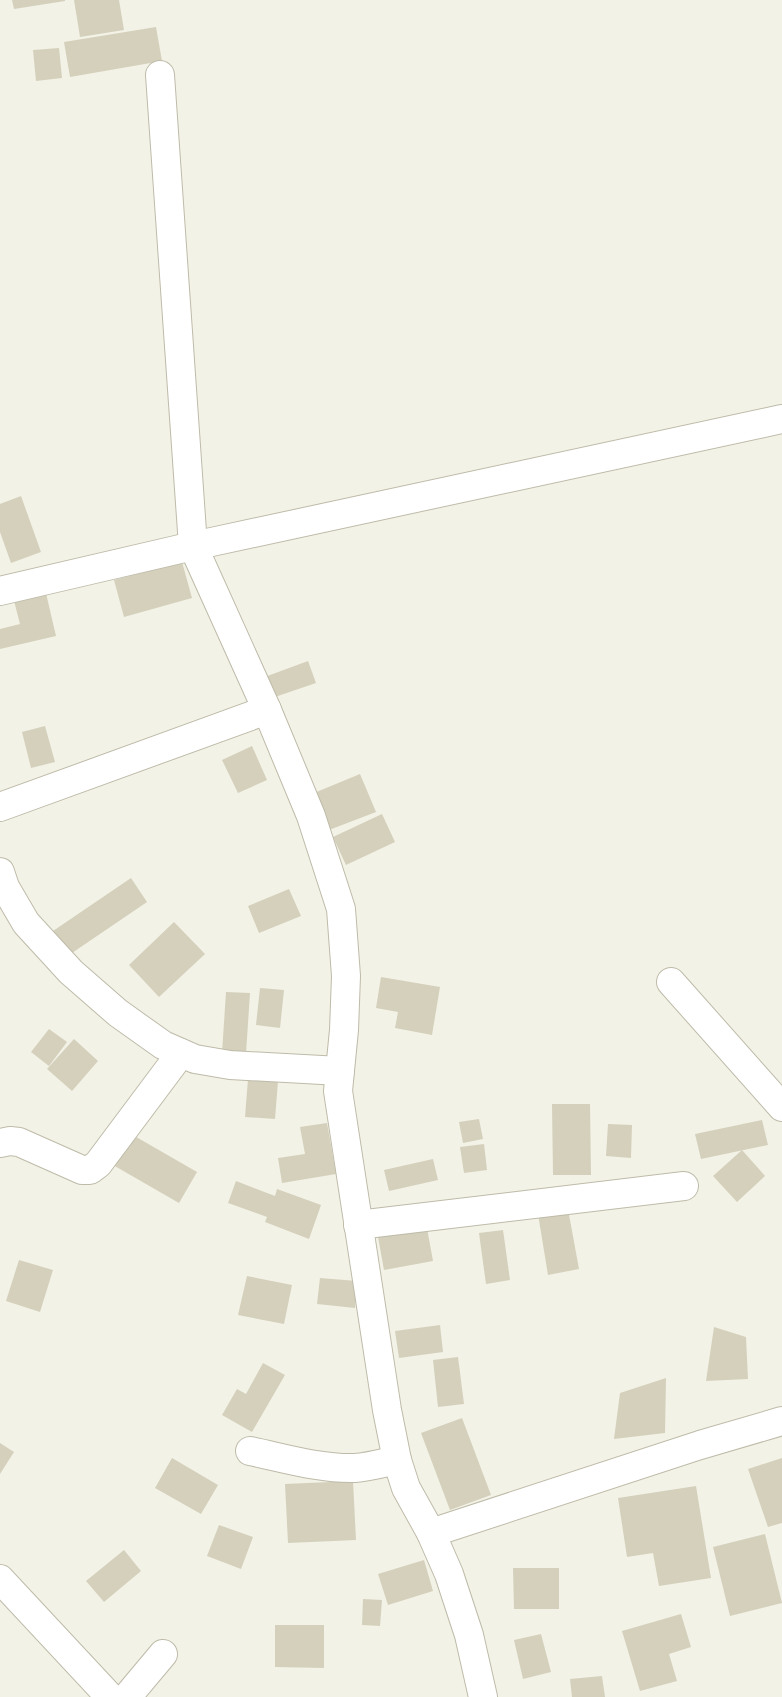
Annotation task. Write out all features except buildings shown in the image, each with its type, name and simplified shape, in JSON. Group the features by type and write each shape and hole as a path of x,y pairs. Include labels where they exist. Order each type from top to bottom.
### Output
{"street":[{"path":"160,74 193,546 267,710 311,816 341,909 346,976 338,1091 387,1410 397,1460 406,1488 431,1532 449,1574 469,1635 482,1697"},
{"path":"0,591 193,546 782,419"},
{"path":"0,807 267,710"},
{"path":"0,872 5,887 26,922 71,972 118,1013 163,1045 195,1059 230,1065 340,1071"},
{"path":"671,982 782,1106"},
{"path":"0,1143 19,1142 82,1170 90,1170 98,1164 181,1053"},
{"path":"358,1225 684,1186"},
{"path":"431,1532 700,1444 782,1421"},
{"path":"250,1451 338,1467 371,1466 397,1460"},
{"path":"5,1593 110,1697"},
{"path":"127,1697 162,1654"}]}
